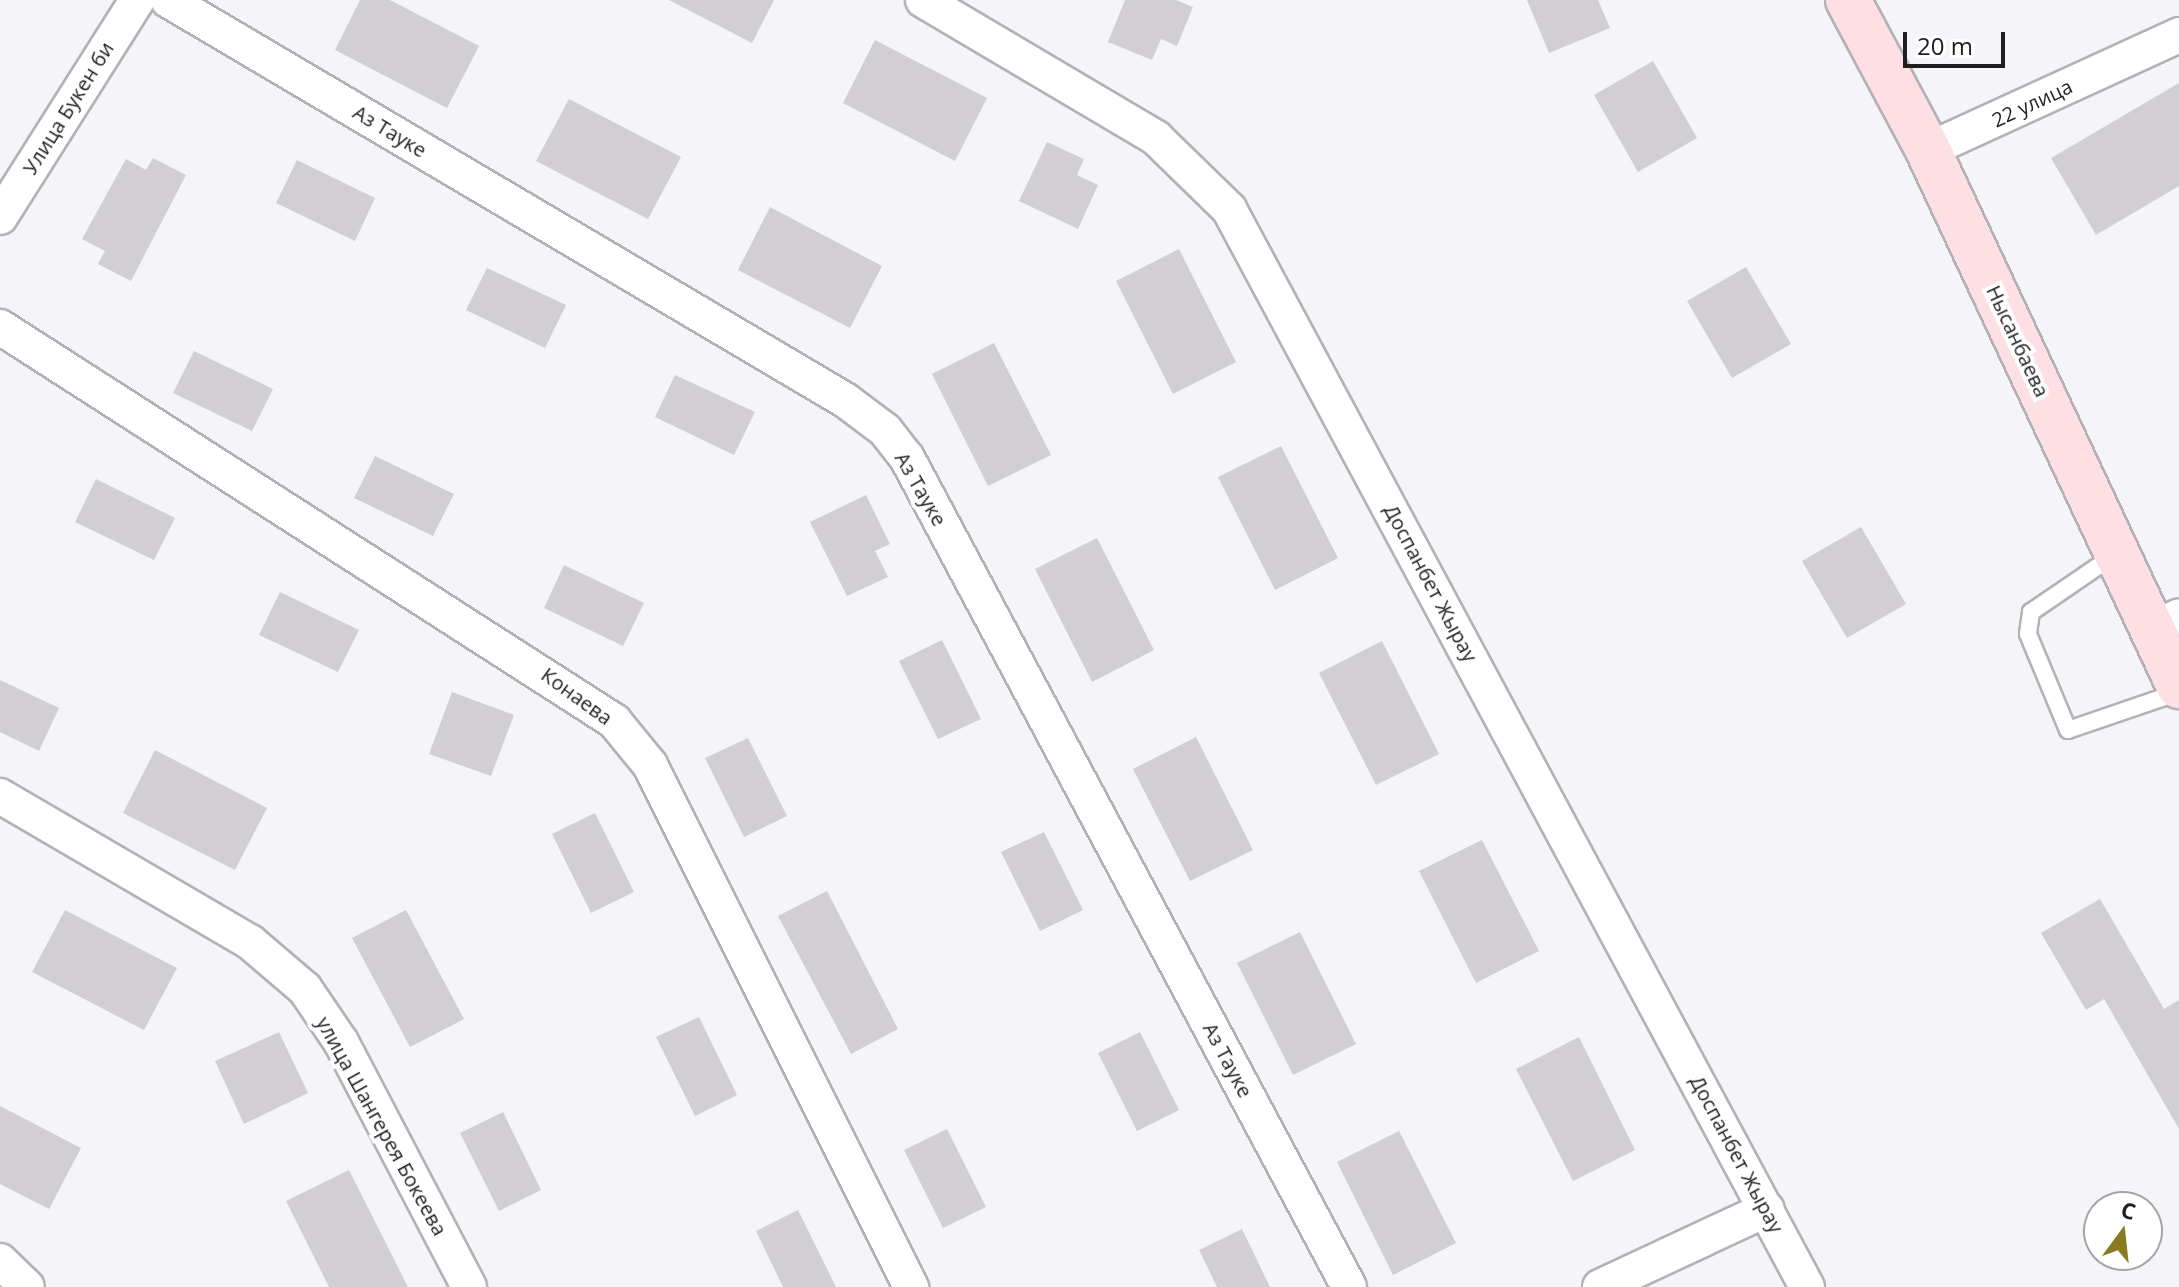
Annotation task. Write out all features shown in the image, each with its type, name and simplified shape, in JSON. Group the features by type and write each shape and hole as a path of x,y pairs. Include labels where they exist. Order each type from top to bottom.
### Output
{"street":[{"name":"Улица Букен би","path":"0,217 137,0"},
{"name":"Аз Тауке","path":"168,0 845,400 885,430 907,458 1349,1287"},
{"name":"Доспанбет Жырау","path":"923,0 1156,138 1229,209 1807,1287"},
{"name":"Нысанбаева","path":"1848,0 1928,150 2117,553 2166,623 2179,689"},
{"name":"22 улица","path":"1928,150 2179,35"},
{"name":"Конаева","path":"0,327 614,721 650,765 911,1287"},
{"name":"улица Шангерея Бокеева","path":"0,796 250,942 305,989 341,1042 469,1287"},
{"path":"1600,1287 1767,1209"},
{"path":"0,1261 27,1287"}],"lane":[{"path":"2117,553 2031,612 2028,634 2068,730 2179,689"}],"building":[{"path":"360,0 390,0 479,46 447,108 335,50"},
{"path":"669,0 774,0 752,43"},
{"path":"1125,0 1176,0 1193,7 1177,46 1161,39 1152,60 1108,42"},
{"path":"1527,0 1598,0 1610,28 1549,53"},
{"path":"875,40 987,98 955,161 843,103"},
{"path":"1653,61 1697,138 1638,172 1594,95"},
{"path":"2179,83 2179,186 2096,235 2051,158"},
{"path":"569,99 681,157 648,219 536,161"},
{"path":"1047,142 1084,159 1077,175 1098,185 1078,229 1019,201"},
{"path":"153,158 186,175 131,281 98,264 105,251 82,239 126,159 146,170"},
{"path":"297,160 375,198 355,241 276,203"},
{"path":"770,207 882,266 850,328 738,270"},
{"path":"1179,249 1236,362 1173,394 1116,281"},
{"path":"1746,267 1791,344 1732,378 1687,301"},
{"path":"487,268 566,305 545,348 466,310"},
{"path":"994,343 1051,455 988,486 932,374"},
{"path":"194,351 273,389 252,431 173,393"},
{"path":"675,375 755,412 734,455 655,417"},
{"path":"1281,446 1338,558 1275,590 1218,477"},
{"path":"375,456 454,494 433,536 354,498"},
{"path":"96,479 175,518 154,560 75,522"},
{"path":"866,495 890,544 875,551 888,577 847,596 810,522"},
{"path":"1861,527 1906,604 1847,638 1802,561"},
{"path":"1097,538 1154,650 1092,682 1035,569"},
{"path":"564,565 644,603 623,646 544,608"},
{"path":"280,592 359,630 338,672 259,635"},
{"path":"942,640 981,719 938,739 899,661"},
{"path":"1382,641 1439,754 1376,785 1319,673"},
{"path":"0,680 59,708 39,751 0,732"},
{"path":"452,692 514,715 491,776 429,754"},
{"path":"1196,737 1253,850 1190,881 1133,769"},
{"path":"748,738 787,816 744,837 705,758"},
{"path":"155,750 267,808 235,870 123,813"},
{"path":"595,813 634,892 591,913 552,834"},
{"path":"1044,832 1083,910 1040,931 1001,852"},
{"path":"1482,840 1539,951 1476,983 1419,871"},
{"path":"827,891 898,1029 851,1054 778,916"},
{"path":"2100,899 2164,1009 2179,1000 2179,1129 2104,999 2086,1010 2041,933"},
{"path":"65,910 177,968 144,1030 32,972"},
{"path":"406,910 464,1019 410,1047 352,938"},
{"path":"1300,932 1356,1044 1293,1075 1237,963"},
{"path":"699,1017 737,1095 695,1116 656,1037"},
{"path":"279,1032 308,1093 244,1124 215,1061"},
{"path":"1140,1032 1179,1110 1137,1131 1098,1053"},
{"path":"1579,1037 1635,1150 1573,1181 1516,1069"},
{"path":"0,1106 81,1148 49,1209 0,1184"},
{"path":"503,1112 541,1190 499,1211 460,1133"},
{"path":"947,1129 986,1207 943,1228 904,1150"},
{"path":"1399,1131 1456,1243 1393,1275 1337,1162"},
{"path":"349,1170 408,1287 329,1287 286,1201"},
{"path":"798,1210 836,1287 783,1287 756,1231"},
{"path":"1242,1229 1270,1287 1217,1287 1199,1250"}]}
